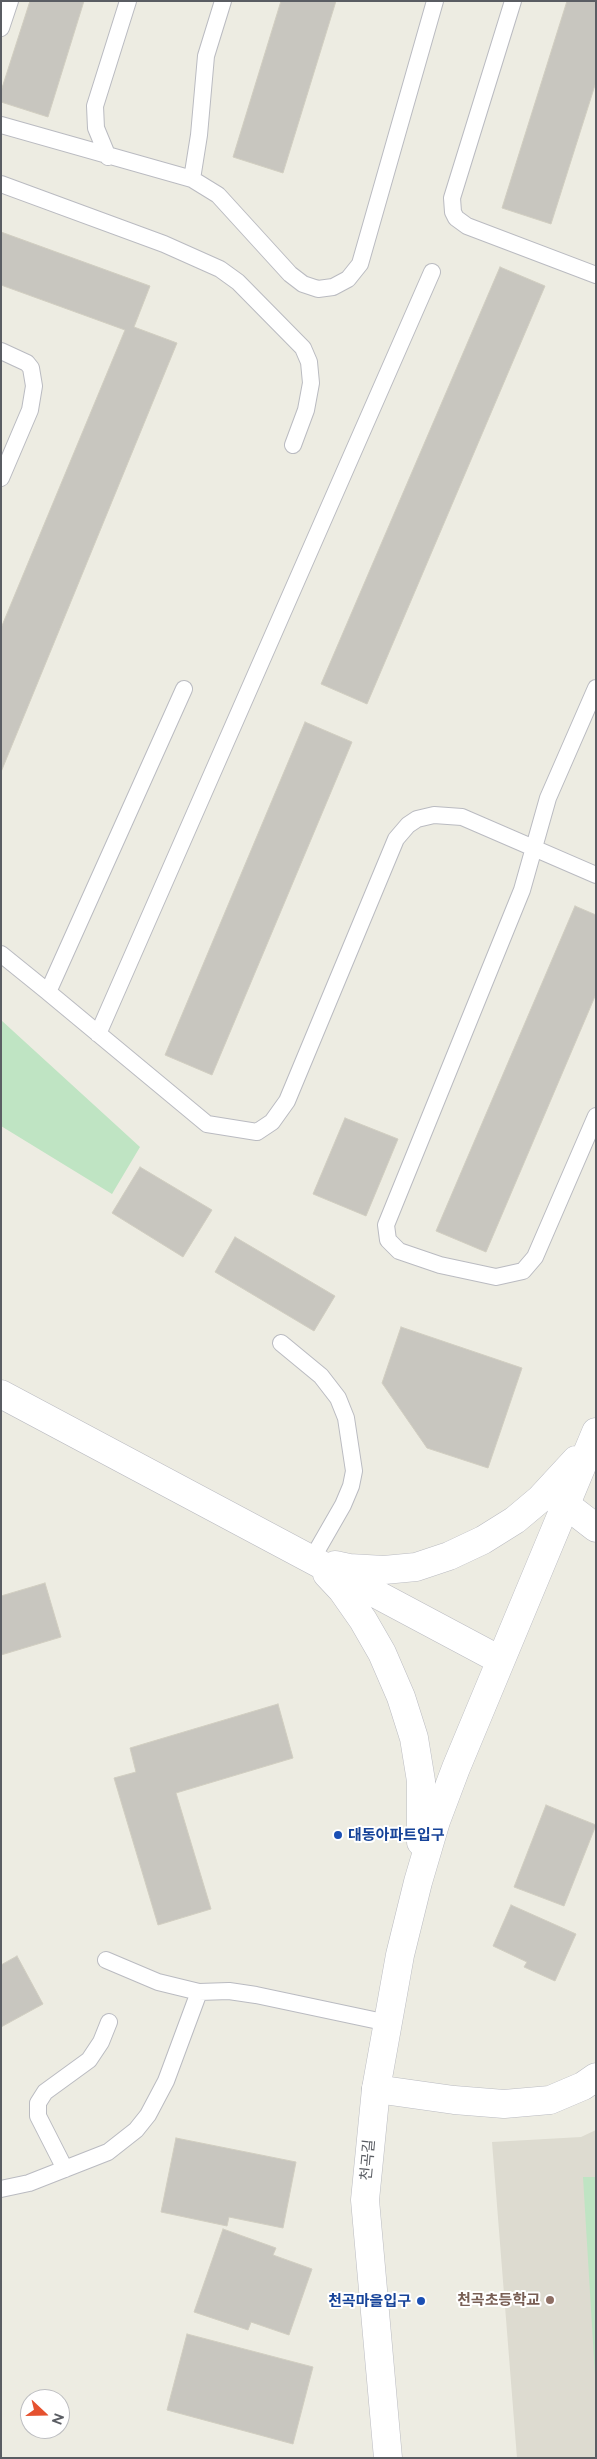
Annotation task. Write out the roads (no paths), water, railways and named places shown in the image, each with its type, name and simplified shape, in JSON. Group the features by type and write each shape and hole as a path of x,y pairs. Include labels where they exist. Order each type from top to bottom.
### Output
{"street":[{"path":"1,1394 500,1660"},
{"path":"312,1559 349,1568 384,1570 416,1567 449,1556 483,1540 515,1520 566,1473 595,1434"},
{"path":"418,1882 436,1821 500,1660 595,1434"},
{"path":"565,1504 596,1528"},
{"path":"312,1559 342,1590 363,1620 382,1653 409,1722 414,1738 421,1781 422,1829 418,1882"},
{"name":"천곡길","path":"388,2458 365,2200 376,2089 418,1882"},
{"path":"376,2089 454,2100 504,2104 550,2100 583,2086 596,2077"}],"lane":[{"path":"1,28 10,1"},
{"path":"108,156 96,128 95,106 128,1"},
{"path":"192,180 199,135 206,56 223,1"},
{"path":"1,125 192,180 218,195 290,274 303,284 318,289 333,288 348,280 360,264 435,1"},
{"path":"510,2 452,198 453,212 456,218 467,226 596,275"},
{"path":"1,184 198,258 238,282 303,348 309,362 311,384 306,410 293,444"},
{"path":"98,1034 432,272"},
{"path":"1,351 27,363 31,368 34,386 30,410 1,478"},
{"path":"596,688 548,798 522,890 386,1225 385,1234 388,1240 399,1251 440,1265 496,1277 523,1271 535,1257 596,1116"},
{"path":"48,992 184,690"},
{"path":"1,954 206,1124 257,1132 272,1122 287,1101 396,839 408,825 417,819 434,815 449,814 462,817 596,875"},
{"path":"281,1343 321,1376 338,1398 346,1418 354,1471 351,1486 342,1505 312,1559"},
{"path":"106,1960 158,1982 199,1992 229,1991 256,1995 388,2023"},
{"path":"1,2189 29,2182 65,2169 108,2152 121,2144 148,2114 166,2081 199,1992"},
{"path":"65,2169 38,2116 38,2103 45,2092 88,2060 101,2042 109,2022"}],"place":[{"name":"대동아파트입구","path":"338,1835"},
{"name":"천곡초등학교","path":"550,2300"},
{"name":"천곡마을입구","path":"421,2301"}]}
